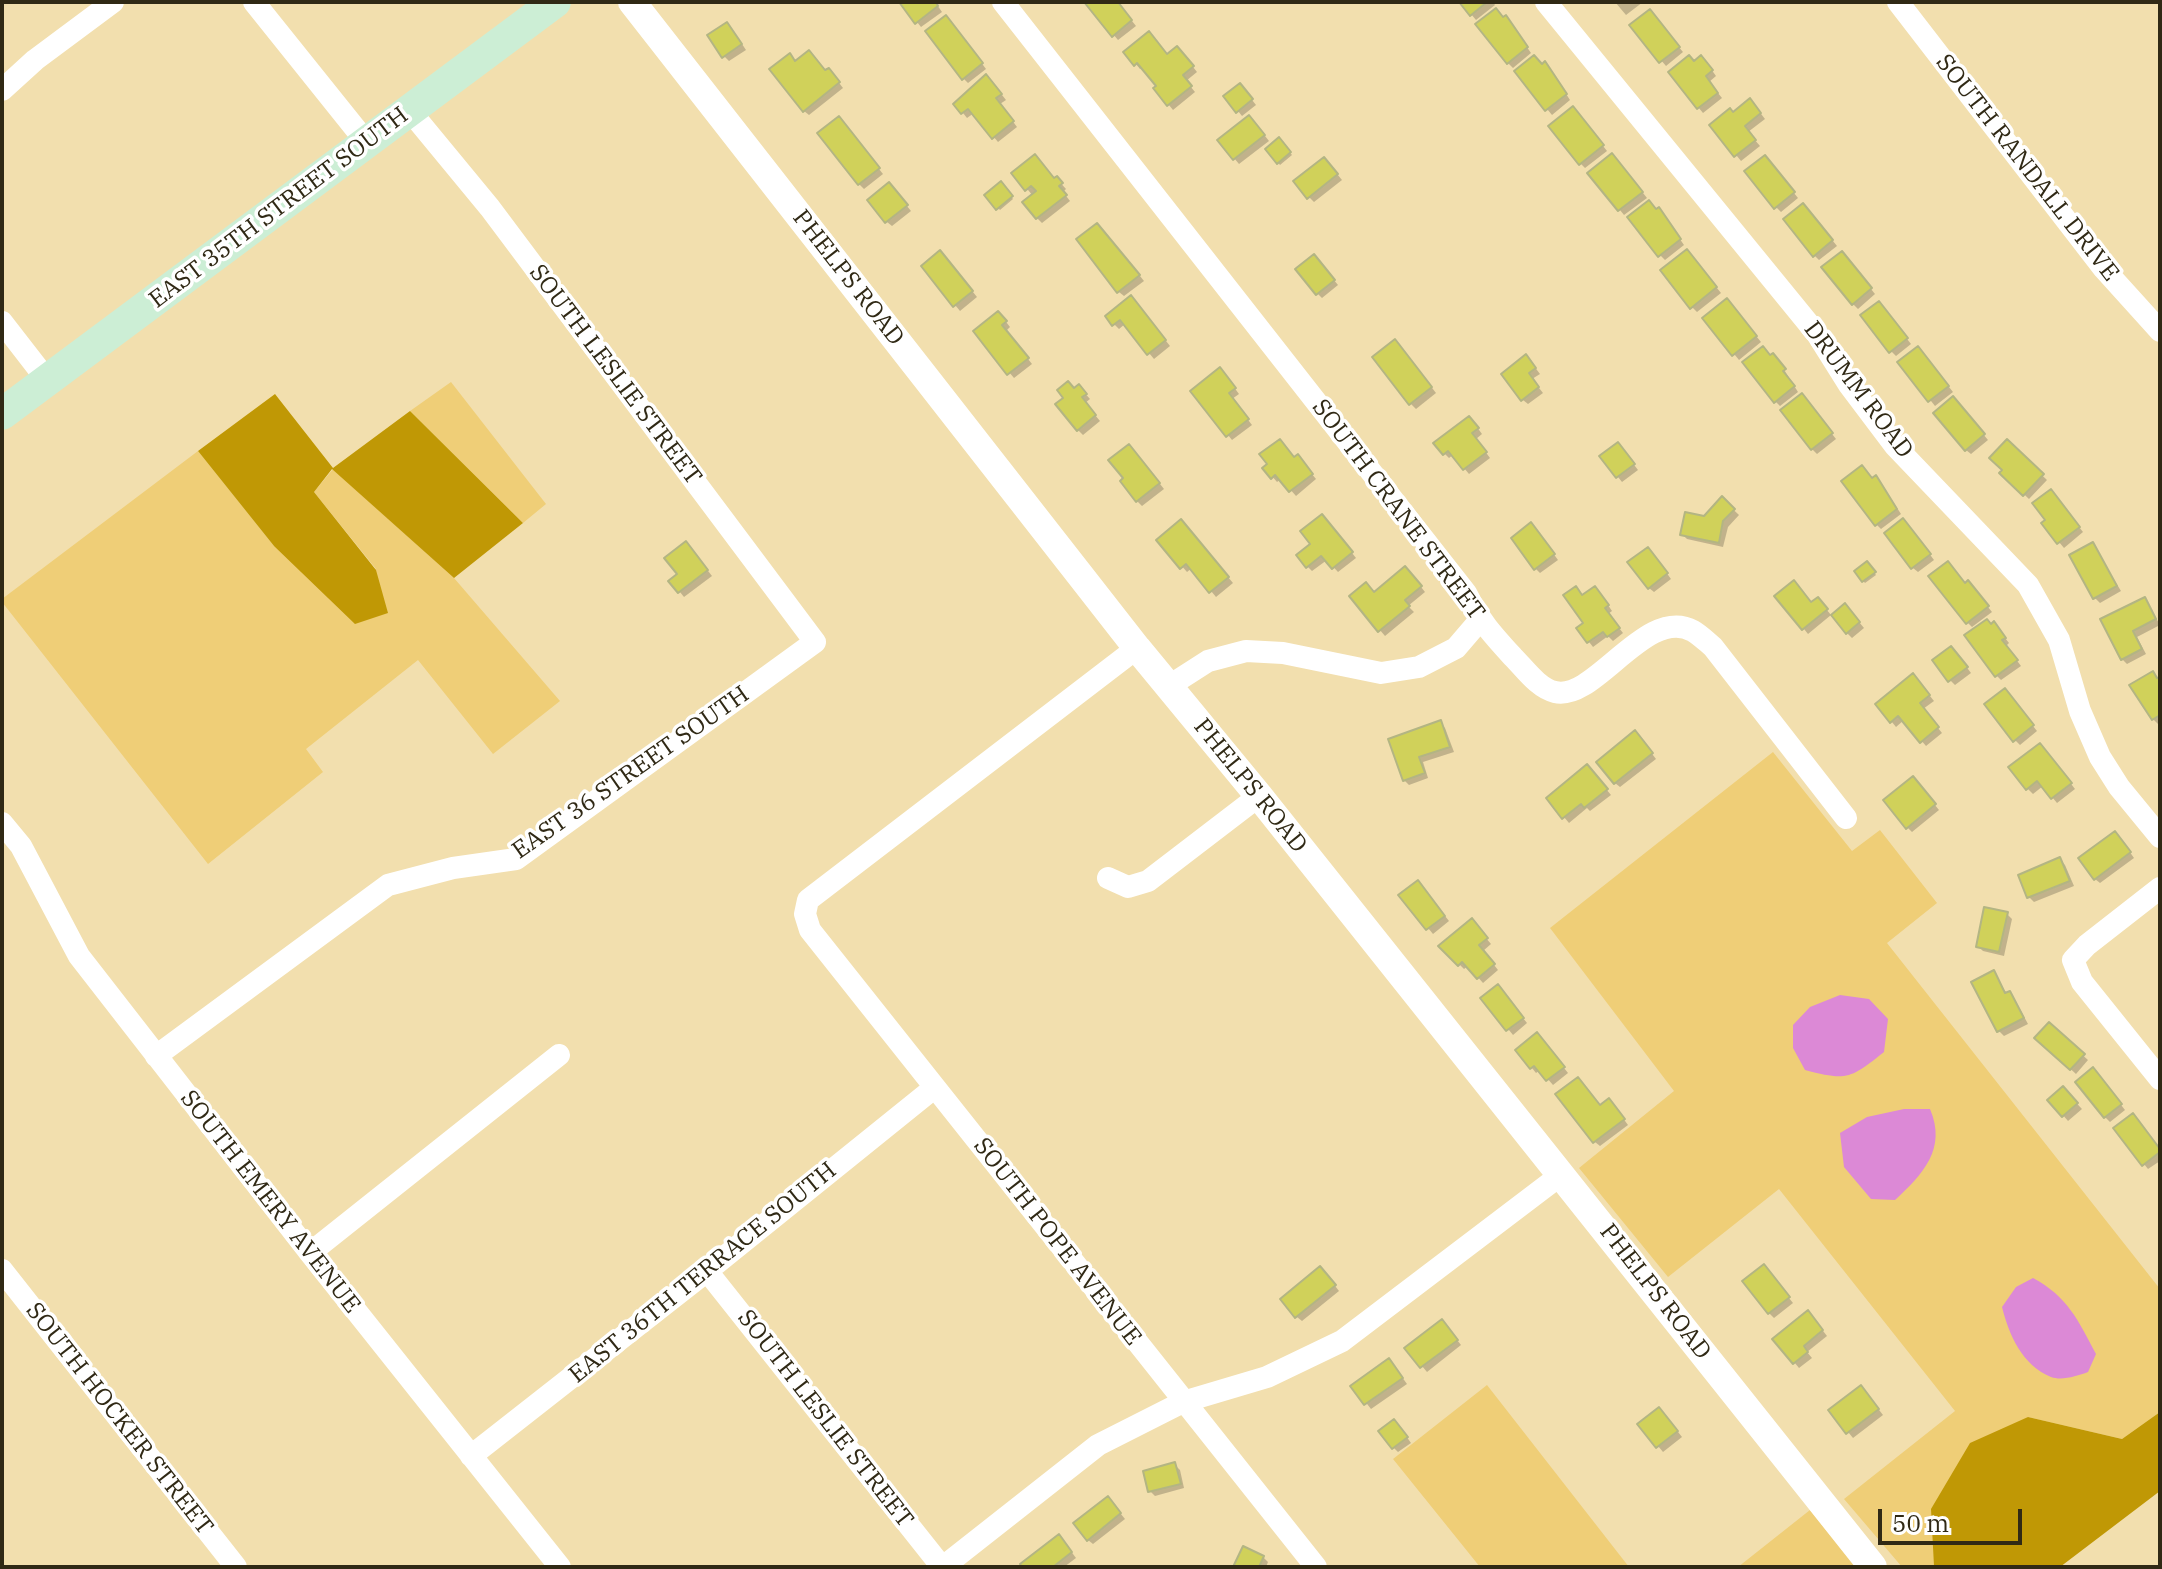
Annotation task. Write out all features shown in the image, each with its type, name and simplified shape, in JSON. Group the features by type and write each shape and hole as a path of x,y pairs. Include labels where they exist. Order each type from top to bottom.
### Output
{"main road":[{"name":"EAST 35TH STREET SOUTH","path":"2,414 555,2"}],"street":[{"path":"2,90 35,60 113,2"},
{"path":"254,2 367,143"},
{"name":"PHELPS ROAD","path":"632,2 1137,648 1562,1174 1873,1567"},
{"name":"SOUTH CRANE STREET","path":"1003,2 1466,593 1480,620 1537,682 1556,693 1574,691 1667,626 1691,630 1713,647 1846,818"},
{"name":"DRUMM ROAD","path":"1546,2 1817,334 1849,385 1895,446 2028,585 2059,640 2080,711 2100,757 2119,787 2160,837"},
{"name":"SOUTH RANDALL DRIVE","path":"1898,2 2104,269 2160,331"},
{"name":"SOUTH LESLIE STREET","path":"410,111 490,208 815,642"},
{"path":"2,322 47,380"},
{"path":"1169,686 1208,661 1246,651 1283,653 1381,673 1419,667 1456,648 1480,620"},
{"name":"EAST 36 STREET SOUTH","path":"156,1056 388,885 453,868 516,859 815,642"},
{"name":"SOUTH POPE AVENUE","path":"1137,648 808,900 805,914 810,930 1316,1567"},
{"path":"1108,878 1128,887 1148,881 1259,796"},
{"name":"SOUTH EMERY AVENUE","path":"2,823 21,846 79,956 560,1567"},
{"path":"2,860 21,846"},
{"path":"2160,888 2087,945 2073,960 2082,982 2160,1079"},
{"path":"310,1253 559,1055"},
{"name":"EAST 36TH TERRACE SOUTH","path":"471,1456 934,1088"},
{"path":"942,1567 1098,1445 1183,1402 1267,1377 1342,1341 1562,1174"},
{"name":"SOUTH LESLIE STREET","path":"707,1271 942,1567"},
{"name":"SOUTH HOCKER STREET","path":"7,1286 236,1567"}],"shaded area":[{"path":"451,382 546,504 523,523 410,411"},
{"path":"275,394 333,468 410,411 523,523 454,578 332,469 314,492 376,570 388,613 355,624 274,546 198,451"},
{"path":"198,451 274,546 376,569 314,492 333,469 454,578 560,701 493,754 418,660 306,749 323,772 208,864 2,602"},
{"path":"1773,752 1852,851 1880,830 1937,903 1887,943 2160,1289 2160,1412 2122,1439 2028,1417 1935,1567 1902,1567 1844,1499 1955,1411 1779,1189 1668,1277 1579,1168 1674,1091 1550,928"},
{"path":"1840,995 1869,999 1888,1019 1884,1052 1848,1075 1830,1076 1805,1070 1793,1048 1793,1025 1810,1007"},
{"path":"1904,1109 1930,1109 1935,1123 1934,1149 1923,1170 1895,1200 1871,1199 1844,1167 1840,1133 1867,1117"},
{"path":"2033,1278 2064,1301 2077,1320 2096,1354 2088,1372 2065,1378 2051,1377 2032,1365 2018,1348 2002,1307 2016,1287"},
{"path":"1487,1385 1629,1567 1480,1567 1393,1459"},
{"path":"2160,1412 2160,1491 2060,1567 1934,1566 1931,1509 1970,1443 2028,1417 2122,1439"},
{"path":"1810,1510 1855,1567 1738,1567"}],"building":[{"path":"899,2 936,2 938,6 915,24"},
{"path":"1084,2 1118,2 1132,20 1112,37"},
{"path":"1459,2 1487,2 1470,16"},
{"path":"1496,8 1503,17 1506,15 1528,47 1507,64 1475,24"},
{"path":"1650,9 1680,47 1659,63 1629,25"},
{"path":"946,15 983,63 962,80 925,31"},
{"path":"727,22 742,44 722,58 707,35"},
{"path":"1149,31 1167,54 1177,46 1194,66 1183,75 1192,86 1167,106 1153,88 1156,86 1123,52"},
{"path":"809,50 825,70 829,68 840,82 803,112 769,69 790,53 795,61"},
{"path":"1534,55 1542,64 1545,61 1567,94 1545,111 1514,71"},
{"path":"1689,55 1694,61 1701,55 1713,70 1706,76 1718,93 1697,109 1668,72"},
{"path":"986,74 1002,94 996,98 1014,121 992,139 968,109 961,114 953,104"},
{"path":"1240,83 1253,99 1236,113 1223,96"},
{"path":"1750,98 1761,113 1745,126 1756,140 1734,157 1709,125 1730,108 1733,112"},
{"path":"1573,106 1604,145 1579,165 1548,126"},
{"path":"1249,115 1265,135 1233,160 1217,140"},
{"path":"839,116 880,168 858,185 817,133"},
{"path":"1279,137 1291,152 1277,164 1265,149"},
{"path":"1612,153 1643,192 1618,211 1587,173"},
{"path":"1035,154 1054,178 1057,176 1063,183 1059,186 1067,195 1036,219 1022,202 1036,191 1031,186 1025,191 1011,173"},
{"path":"1765,155 1795,192 1774,209 1744,171"},
{"path":"1324,157 1338,174 1307,199 1293,181"},
{"path":"1001,181 1013,196 996,210 984,195"},
{"path":"889,182 908,205 885,223 867,200"},
{"path":"1649,200 1656,209 1659,207 1681,239 1658,257 1627,217"},
{"path":"1803,203 1833,240 1813,257 1783,219"},
{"path":"1097,223 1140,275 1117,293 1076,239"},
{"path":"1687,249 1717,287 1690,309 1660,270"},
{"path":"940,250 973,291 953,307 921,266"},
{"path":"1842,251 1872,288 1852,305 1821,267"},
{"path":"1314,254 1335,280 1316,295 1295,269"},
{"path":"1131,295 1166,340 1147,355 1120,320 1112,326 1105,316"},
{"path":"1727,298 1757,336 1732,356 1702,318"},
{"path":"1879,301 1908,338 1889,353 1860,315"},
{"path":"998,311 1007,321 1002,325 1029,358 1007,375 973,331"},
{"path":"1395,339 1432,387 1409,405 1372,357"},
{"path":"1763,346 1786,369 1783,371 1795,386 1774,403 1742,362"},
{"path":"1918,346 1949,386 1928,402 1897,362"},
{"path":"1526,354 1536,368 1529,373 1539,387 1521,401 1501,374"},
{"path":"1220,367 1236,388 1229,393 1249,419 1226,437 1190,391"},
{"path":"1068,381 1074,388 1079,384 1087,394 1082,397 1096,415 1077,431 1055,404 1063,398 1057,390"},
{"path":"1802,393 1833,433 1811,450 1780,410"},
{"path":"1953,396 1985,434 1965,451 1933,413"},
{"path":"1469,416 1479,428 1472,433 1487,452 1463,470 1448,451 1443,455 1433,443"},
{"path":"1280,439 1294,457 1298,454 1313,474 1289,492 1275,475 1271,479 1262,468 1267,464 1259,454"},
{"path":"2007,439 2044,474 2023,496 1999,473 2002,470 1989,458"},
{"path":"1618,442 1635,464 1616,478 1599,456"},
{"path":"1129,444 1160,483 1136,502 1120,481 1123,478 1108,460"},
{"path":"1862,465 1872,478 1876,475 1897,509 1875,526 1841,481"},
{"path":"2051,489 2080,527 2057,544 2041,523 2045,520 2032,503"},
{"path":"1722,496 1735,509 1723,521 1719,543 1680,535 1685,512 1704,516"},
{"path":"1322,514 1353,552 1332,569 1321,556 1306,568 1296,555 1310,544 1300,531"},
{"path":"1903,518 1931,554 1911,569 1884,533"},
{"path":"1181,519 1229,577 1209,593 1186,564 1180,569 1156,540"},
{"path":"1531,522 1555,554 1534,570 1511,538"},
{"path":"686,541 708,570 678,593 668,581 677,574 664,558"},
{"path":"2093,542 2117,586 2093,599 2069,555"},
{"path":"1648,547 1668,573 1648,589 1627,562"},
{"path":"1867,561 1876,572 1862,582 1854,571"},
{"path":"1948,561 1989,606 1966,624 1928,576"},
{"path":"1405,566 1422,586 1405,600 1410,606 1378,632 1349,596 1366,582 1374,592"},
{"path":"1794,580 1811,602 1818,597 1828,609 1802,630 1774,596"},
{"path":"1576,586 1582,595 1595,586 1609,605 1605,608 1620,628 1607,637 1603,632 1587,643 1576,628 1583,623 1563,595"},
{"path":"2145,597 2156,619 2133,631 2142,649 2121,660 2100,619"},
{"path":"1845,603 1860,622 1846,634 1831,615"},
{"path":"1987,619 1991,624 1994,621 2006,638 2002,640 2018,660 1995,677 1964,635"},
{"path":"1951,646 1968,667 1948,682 1932,660"},
{"path":"2153,671 2157,678 2160,677 2160,715 2152,720 2129,685"},
{"path":"1913,673 1930,695 1920,703 1939,727 1920,743 1898,716 1890,723 1875,704"},
{"path":"2005,688 2034,725 2013,742 1984,704"},
{"path":"1441,720 1450,747 1419,757 1425,773 1403,781 1388,739"},
{"path":"1635,730 1653,753 1614,784 1596,762"},
{"path":"2040,743 2072,783 2051,799 2037,781 2026,790 2008,767"},
{"path":"1587,764 1608,789 1584,808 1581,804 1562,819 1546,798"},
{"path":"1913,776 1936,804 1906,829 1883,800"},
{"path":"2115,831 2131,852 2094,880 2078,858"},
{"path":"2060,857 2070,881 2027,898 2018,875"},
{"path":"1418,880 1445,916 1426,930 1398,895"},
{"path":"1984,907 2008,912 1999,952 1976,947"},
{"path":"1472,918 1488,938 1479,945 1495,964 1477,979 1462,962 1458,966 1438,946"},
{"path":"1994,970 2005,993 2010,991 2024,1018 1997,1032 1971,982"},
{"path":"1498,984 1524,1018 1506,1031 1480,998"},
{"path":"2049,1022 2085,1054 2070,1070 2034,1038"},
{"path":"1537,1032 1565,1067 1546,1081 1534,1066 1530,1069 1515,1050"},
{"path":"2093,1067 2122,1104 2104,1118 2075,1082"},
{"path":"1578,1077 1600,1105 1609,1098 1625,1119 1593,1143 1555,1094"},
{"path":"2063,1086 2078,1103 2062,1117 2047,1100"},
{"path":"2133,1113 2160,1149 2142,1166 2113,1128"},
{"path":"1764,1264 1790,1297 1768,1314 1742,1281"},
{"path":"1320,1266 1336,1285 1295,1318 1280,1299"},
{"path":"1808,1310 1823,1330 1804,1346 1808,1352 1793,1364 1772,1339"},
{"path":"1442,1319 1458,1340 1420,1368 1404,1348"},
{"path":"1389,1358 1403,1378 1364,1405 1350,1386"},
{"path":"1861,1385 1879,1409 1846,1434 1828,1410"},
{"path":"1659,1407 1678,1431 1656,1448 1637,1424"},
{"path":"1394,1419 1408,1437 1392,1449 1378,1431"},
{"path":"1175,1462 1181,1484 1148,1492 1143,1471"},
{"path":"1108,1496 1121,1513 1087,1541 1073,1523"},
{"path":"1059,1534 1072,1552 1053,1567 1022,1567 1020,1564"},
{"path":"1243,1546 1264,1556 1259,1567 1233,1567"}]}
